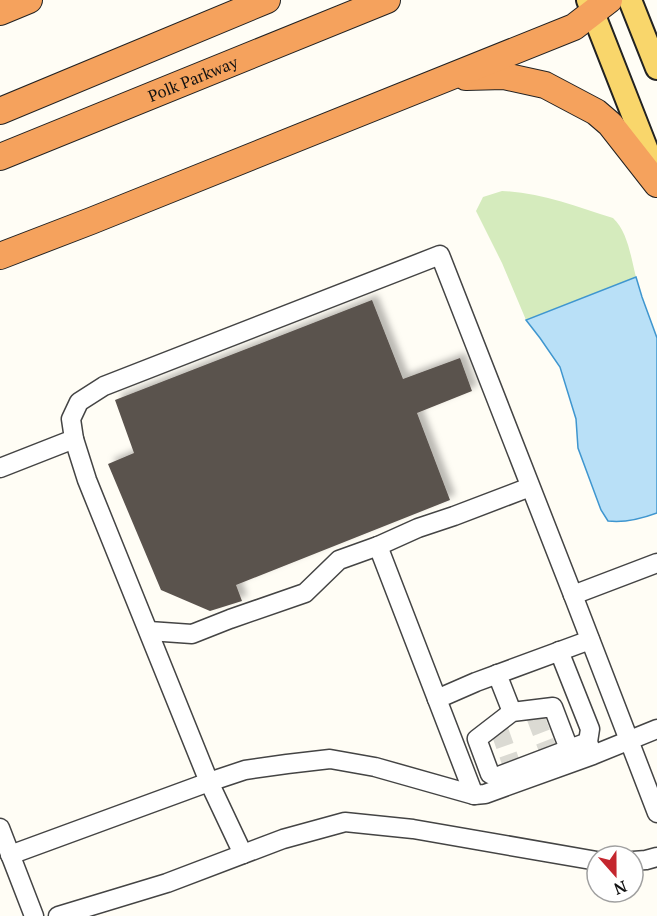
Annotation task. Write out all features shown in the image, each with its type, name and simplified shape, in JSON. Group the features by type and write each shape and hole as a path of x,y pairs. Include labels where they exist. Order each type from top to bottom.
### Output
{"highway":[{"path":"0,12 29,0"},
{"path":"0,111 267,0"},
{"name":"Polk Parkway","path":"0,157 387,0"},
{"path":"0,256 574,27 597,4"},
{"path":"448,78 504,76 545,85 564,94 596,112 610,124 657,184"}],"main road":[{"path":"630,0 657,68"},
{"path":"597,4 657,176"}],"lane":[{"path":"243,854 209,782 87,480 74,440 71,419 79,402 104,386 440,255 657,813"},
{"path":"0,468 74,440"},
{"path":"149,631 192,634 305,593 339,560 530,487"},
{"path":"378,546 474,795"},
{"path":"573,596 657,563"},
{"path":"437,699 590,640"},
{"path":"559,651 590,729 591,749"},
{"path":"497,674 512,711"},
{"path":"569,749 553,707 512,711 477,739 490,774 496,777 515,772 569,749 591,749"},
{"path":"512,711 535,716"},
{"path":"499,729 512,711"},
{"path":"551,758 628,740 657,729"},
{"path":"10,855 245,770 330,759 375,767 474,795 485,794 515,772"},
{"path":"58,916 167,883 283,839 345,822 413,829 585,859"},
{"path":"0,828 34,916"}],"green space":[{"path":"502,191 544,197 613,218 626,238 636,277 526,320 502,263 476,211 483,197"}],"water":[{"path":"636,277 657,338 657,513 633,520 608,521 601,510 578,448 576,419 560,367 526,320"}],"building":[{"path":"372,300 403,379 460,358 472,391 417,413 450,500 236,585 242,601 210,611 161,590 108,464 134,453 115,400"}],"tunnel":[{"path":"535,716 548,750"},
{"path":"499,729 511,763"}]}
